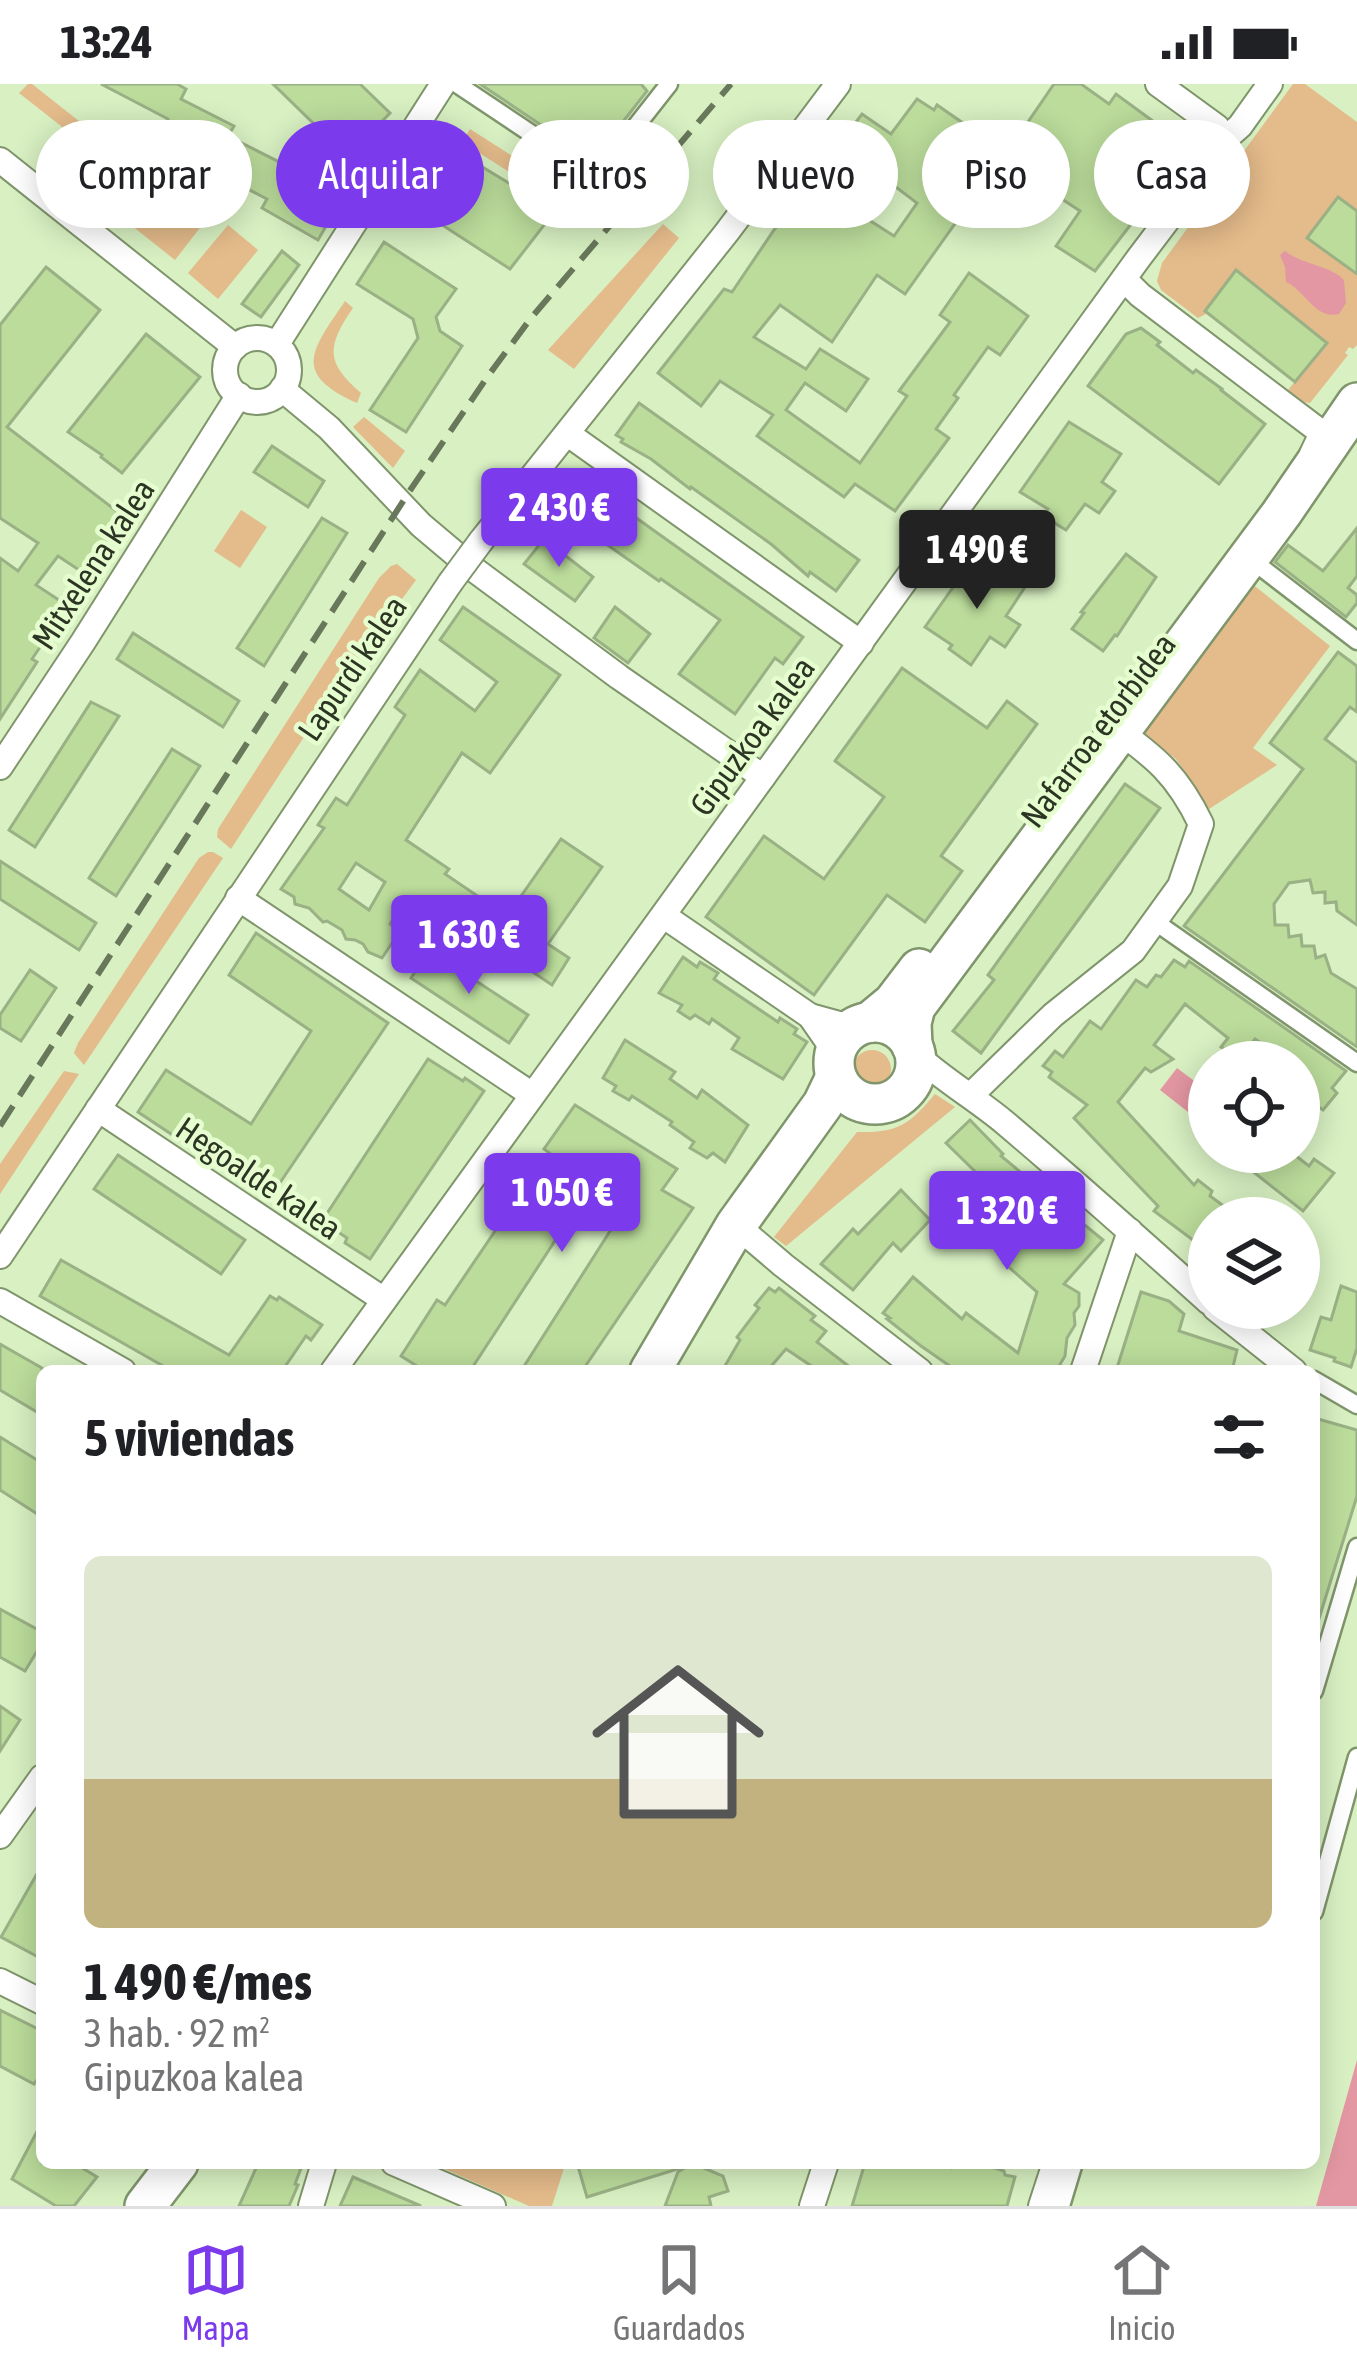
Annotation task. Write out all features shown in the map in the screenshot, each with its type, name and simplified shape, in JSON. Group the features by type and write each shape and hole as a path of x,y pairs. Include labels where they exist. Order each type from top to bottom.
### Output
{"highway":[{"name":"Nafarroa etorbidea","path":"1241,552 1280,514 1341,418"},
{"name":"Nafarroa etorbidea","path":"913,1049 915,1007 1112,726 1341,418"},
{"name":"Nafarroa etorbidea","path":"654,1365 743,1231 838,1112 852,1056 1112,726"},
{"path":"889,1024 913,1049 912,1081 892,1100 878,1104 852,1056 889,1024"},
{"name":"Nafarroa etorbidea","path":"673,1365 743,1231"},
{"path":"145,2206 173,2169"},
{"path":"166,2206 194,2169"}],"street":[{"path":"277,344 443,84"},
{"path":"457,84 596,177 669,84"},
{"name":"Lapurdi kalea","path":"0,1256 450,583 838,84"},
{"path":"1158,84 1203,120"},
{"name":"Gipuzkoa kalea","path":"1228,120 1254,84"},
{"name":"Gipuzkoa kalea","path":"1244,120 1270,84"},
{"path":"0,160 235,347"},
{"name":"Gipuzkoa kalea","path":"337,1365 1162,228"},
{"path":"1124,279 1140,295 1341,418"},
{"path":"255,338 277,344 289,365 282,389 262,401 239,395 226,376 235,347 255,338"},
{"path":"282,389 329,428 421,525 472,568 763,777"},
{"name":"Mitxelena kalea","path":"0,767 239,395"},
{"path":"568,434 861,643"},
{"path":"1241,552 1357,641"},
{"path":"971,1095 1053,1015 1132,951 1180,886 1201,824 1186,793 1162,763 1112,726"},
{"path":"238,898 531,1094"},
{"path":"664,916 810,1016 852,1056"},
{"path":"1154,921 1357,1063"},
{"path":"913,1049 1103,1205 1188,1283"},
{"name":"Hegoalde kalea","path":"98,1109 384,1300"},
{"path":"743,1231 912,1365"},
{"path":"1085,1365 1130,1231"},
{"path":"0,1301 112,1365"},
{"path":"1242,1329 1287,1365"},
{"path":"1320,1383 1357,1405"},
{"path":"1320,1671 1357,1547"},
{"path":"1320,1890 1357,1757"},
{"path":"0,1836 36,1785"},
{"path":"0,1981 36,1999"},
{"path":"311,2206 322,2169"},
{"path":"408,2169 493,2206"},
{"path":"812,2206 824,2169"},
{"path":"1041,2206 1053,2169"},
{"path":"1061,2206 1072,2169"}],"shaded area":[{"path":"32,84 78,120 53,120 19,93"},
{"path":"1293,84 1305,84 1357,122 1357,345 1349,347 1348,355 1310,403 1288,390 1326,343 1236,270 1208,313 1198,318 1161,290 1157,281 1162,263 1188,228 1250,228 1250,143"},
{"path":"484,138 508,153 508,171 484,156"},
{"path":"135,228 200,228 175,260"},
{"path":"226,228 258,250 218,299 188,273"},
{"path":"659,228 668,228 679,238 574,369 548,350"},
{"path":"1285,251 1344,280 1346,303 1339,314 1323,313 1286,282 1280,255"},
{"path":"345,301 353,308 338,334 334,354 341,373 361,393 357,403 322,381 315,370 317,346"},
{"path":"364,417 405,451 393,468 353,427"},
{"path":"241,510 267,527 240,568 214,551"},
{"path":"397,564 416,580 328,700 231,849 217,837 218,829 379,578"},
{"path":"1246,579 1330,646 1253,748 1277,765 1209,809 1176,759 1137,729"},
{"path":"208,852 223,858 84,1065 74,1053 78,1043 199,858"},
{"path":"872,1050 886,1055 891,1069 886,1083 872,1088 858,1083 853,1069 858,1055"},
{"path":"1177,1068 1188,1076 1188,1112 1160,1090"},
{"path":"64,1071 79,1074 0,1194 0,1164"},
{"path":"935,1094 955,1107 786,1246 774,1237 857,1132 902,1125"},
{"path":"1357,2060 1357,2206 1316,2206"},
{"path":"445,2169 564,2169 552,2206 529,2206"}],"building":[{"path":"101,84 177,84 186,89 181,99 222,120 168,119"},
{"path":"273,84 360,84 390,113 383,120 310,120"},
{"path":"480,84 641,84 647,91 624,120 534,120"},
{"path":"1054,84 1081,84 1109,104 1116,94 1151,120 1094,120 1094,228 1128,228 1095,271 1056,246 1080,211 1070,204 1070,120 1029,120"},
{"path":"917,99 934,110 937,105 959,120 922,120 922,228 952,228 905,294 877,275 832,342 780,305 754,337 806,369 820,349 868,379 846,411 805,383 786,410 860,463 907,396 899,391 950,322 940,315 969,273 1028,316 1000,355 988,347 954,395 958,398 936,429 949,438 895,511 855,484 844,497 757,436 773,415 720,381 701,406 658,373 724,289 732,292 774,230 882,228 894,236 917,203 898,189 898,125"},
{"path":"252,148 276,160 276,216 262,208 267,199 252,191"},
{"path":"484,168 508,183 508,228 542,228 510,269 447,228 484,228"},
{"path":"1338,197 1357,211 1357,274 1307,238"},
{"path":"297,228 325,228 318,240"},
{"path":"384,242 456,289 436,317 440,331 462,346 406,432 370,410 418,338 413,319 357,284"},
{"path":"282,251 299,265 261,317 242,304"},
{"path":"46,267 100,310 7,427 123,516 85,574 58,556 36,585 68,606 0,719 0,558 18,571 38,543 0,518 0,325"},
{"path":"1236,270 1327,343 1295,382 1205,311"},
{"path":"1141,328 1193,373 1196,370 1265,424 1219,484 1088,386 1126,334"},
{"path":"146,334 200,377 122,473 68,432"},
{"path":"639,403 859,560 836,591 810,572 808,576 771,544 621,442 616,435"},
{"path":"1069,422 1121,454 1102,482 1115,491 1099,513 1085,504 1066,530 1043,516 1048,509 1020,492"},
{"path":"272,446 324,481 308,507 254,472"},
{"path":"579,477 803,637 783,664 775,658 735,714 679,674 720,620 556,509"},
{"path":"322,518 347,533 264,666 237,648"},
{"path":"1357,528 1357,576 1348,588 1357,595 1357,603 1346,617 1275,562 1288,545 1323,571"},
{"path":"544,539 593,577 575,601 524,564"},
{"path":"1126,554 1156,577 1103,651 1072,629"},
{"path":"973,559 1025,587 1006,616 1020,625 1005,647 990,637 971,665 925,627"},
{"path":"463,607 560,675 490,773 462,753 406,840 449,869 445,874 507,916 561,839 602,867 548,944 569,958 552,985 427,901 423,907 406,897 390,924 400,931 382,958 346,939 342,930 295,904 294,897 281,889 324,828 318,825 336,798 347,805 405,715 395,707 420,670 475,711 497,682 440,640","holes":["356,863 385,882 369,910 339,889"]},
{"path":"615,607 650,634 628,663 594,638"},
{"path":"133,633 239,701 223,727 117,659"},
{"path":"1338,652 1357,666 1357,712 1350,707 1325,739 1357,763 1357,925 1337,911 1336,902 1325,903 1325,892 1313,893 1310,880 1289,883 1274,904 1275,925 1288,925 1289,937 1301,935 1302,946 1314,946 1316,958 1325,955 1331,973 1357,989 1357,1047 1184,926 1303,769 1270,743"},
{"path":"902,668 987,728 1007,701 1037,724 941,856 962,871 925,922 887,895 814,995 706,917 764,836 824,879 884,797 835,761"},
{"path":"91,702 119,716 35,847 9,830"},
{"path":"172,749 200,766 116,896 89,878"},
{"path":"1125,784 1160,808 981,1053 953,1031 994,980 988,975"},
{"path":"0,861 96,923 79,950 0,899"},
{"path":"256,933 388,1023 269,1199 138,1112 166,1070 251,1124 311,1031 229,975"},
{"path":"429,950 528,1015 509,1043 411,978"},
{"path":"683,957 718,973 714,979 778,1022 780,1018 797,1029 794,1034 807,1042 783,1079 732,1049 739,1038 712,1019 709,1024 695,1015 690,1019 678,1011 682,1005 659,993"},
{"path":"1174,960 1185,967 1189,961 1303,1041 1226,1041 1228,1038 1185,1004 1154,1045 1173,1059 1151,1072 1145,1068 1118,1102 1194,1185 1198,1180 1212,1191 1211,1197 1188,1197 1188,1236 1154,1211 1158,1206 1074,1118 1087,1105 1049,1077 1052,1072 1043,1066 1055,1051 1063,1057 1090,1021 1101,1029 1136,980 1147,987 1156,975 1161,977"},
{"path":"30,970 56,988 21,1041 0,1028 0,1015"},
{"path":"625,1040 675,1072 670,1079 697,1098 702,1090 748,1125 725,1162 713,1153 707,1158 690,1148 694,1142 672,1122 632,1096 629,1100 613,1091 616,1086 603,1078"},
{"path":"1320,1053 1346,1071 1323,1110 1320,1108"},
{"path":"428,1059 484,1091 370,1259 322,1221"},
{"path":"575,1105 677,1169 662,1190 693,1208 586,1365 525,1365 612,1228 577,1207 474,1365 415,1365 401,1356 437,1300 445,1305 516,1200 544,1217 576,1173 544,1149"},
{"path":"970,1120 1001,1156 1103,1240 1064,1284 1079,1293 1079,1306 1060,1365 948,1365 883,1313 913,1277 962,1319 966,1313 1018,1353 1037,1292 1004,1263 1015,1246 976,1215 996,1192 946,1143"},
{"path":"118,1155 245,1240 221,1274 94,1189"},
{"path":"1320,1163 1334,1173 1314,1197 1285,1197 1255,1173 1320,1173"},
{"path":"901,1190 930,1220 901,1251 893,1243 853,1290 821,1264 853,1229 858,1234"},
{"path":"61,1260 229,1355 270,1296 322,1325 311,1340 306,1336 286,1365 161,1365 40,1296"},
{"path":"1341,1286 1357,1292 1357,1348 1351,1367 1310,1350 1321,1317 1331,1320"},
{"path":"769,1288 775,1292 779,1288 815,1316 811,1320 826,1331 817,1342 847,1365 810,1365 786,1349 772,1365 725,1365 740,1340 737,1337 759,1308 755,1305"},
{"path":"1141,1292 1169,1301 1184,1314 1179,1331 1237,1350 1233,1365 1118,1365"},
{"path":"0,1344 37,1365 36,1411 0,1390"},
{"path":"1320,1420 1357,1430 1357,1496 1320,1616"},
{"path":"0,1437 36,1459 36,1513 0,1490"},
{"path":"0,1609 36,1629 36,1653 25,1671 0,1657"},
{"path":"0,1706 20,1720 0,1751"},
{"path":"36,1876 36,1956 1,1937"},
{"path":"0,2010 36,2028 36,2081 0,2066"},
{"path":"36,2133 36,2169 84,2169 97,2177 74,2206 56,2206 12,2179"},
{"path":"256,2169 301,2169 289,2206 239,2206"},
{"path":"579,2169 678,2169 587,2197"},
{"path":"706,2169 723,2176 728,2191 709,2197 711,2206 665,2206 678,2172"},
{"path":"863,2169 998,2169 1015,2177 1007,2206 852,2206"},
{"path":"353,2177 421,2206 340,2206"}],"railway":[{"path":"0,1126 488,376 531,318 731,84"}]}
